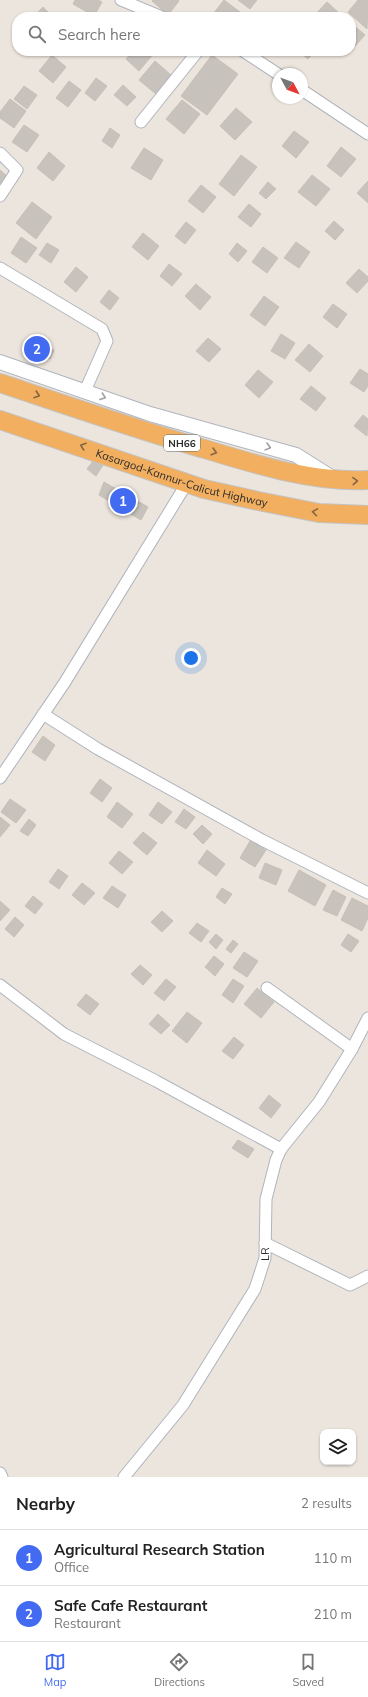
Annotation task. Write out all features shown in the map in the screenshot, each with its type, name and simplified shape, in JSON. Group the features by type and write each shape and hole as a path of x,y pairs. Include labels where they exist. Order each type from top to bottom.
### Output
{"highway":[{"name":"NH66","path":"0,383 161,437 263,467 347,481 368,480"},
{"name":"Kasargod-Kannur-Calicut Highway","path":"0,420 187,483 258,501 320,513 368,515"}],"street":[{"path":"121,0 150,12"},
{"path":"141,122 194,56"},
{"path":"251,56 272,70"},
{"path":"308,94 368,134"},
{"path":"0,153 17,170 0,196"},
{"path":"0,268 102,329 107,341 85,390"},
{"path":"0,362 85,390 150,414 296,454 335,479"},
{"path":"0,778 113,605 187,483"},
{"path":"43,714 98,749 262,840 368,893"},
{"path":"0,984 64,1034 156,1081 281,1149"},
{"path":"267,988 352,1049"},
{"name":"LR","path":"124,1477 183,1405 254,1289 265,1258 266,1198 276,1160 281,1149 320,1102 352,1049 368,1018"},
{"path":"265,1243 350,1285 368,1276"},
{"path":"0,1473 2,1477"}],"building":[{"path":"75,0 98,0 102,2 96,12 87,12 73,4"},
{"path":"224,0 240,12 215,12"},
{"path":"238,0 257,0 250,9"},
{"path":"358,0 368,0 367,29 356,19 356,12 348,12"},
{"path":"152,1 179,1 170,12 165,12"},
{"path":"327,2 338,12 318,12"},
{"path":"43,7 48,12 38,12"},
{"path":"356,27 365,35 356,45"},
{"path":"51,56 66,67 53,83 39,71"},
{"path":"129,56 152,56 139,71 126,59"},
{"path":"211,56 238,74 207,115 181,96"},
{"path":"155,61 171,75 156,94 139,80"},
{"path":"96,78 107,86 95,101 85,93"},
{"path":"69,81 81,90 68,107 56,98"},
{"path":"123,85 136,97 127,106 114,95"},
{"path":"24,86 37,95 27,109 14,99"},
{"path":"10,99 26,111 14,128 0,118 0,112"},
{"path":"182,100 200,114 184,134 166,119"},
{"path":"236,108 252,122 235,140 220,126"},
{"path":"24,125 39,135 27,152 12,142"},
{"path":"110,128 120,135 112,148 102,141"},
{"path":"294,131 309,142 296,158 282,146"},
{"path":"341,147 356,159 341,177 327,166"},
{"path":"144,148 163,160 151,180 131,168"},
{"path":"49,152 65,166 53,181 37,168"},
{"path":"241,155 257,167 234,196 219,184"},
{"path":"0,170 8,177 0,186"},
{"path":"312,175 330,189 316,206 298,192"},
{"path":"368,181 368,203 357,193"},
{"path":"268,182 276,189 266,199 259,193"},
{"path":"201,185 216,197 203,213 188,201"},
{"path":"32,202 52,217 36,239 16,223"},
{"path":"249,204 261,214 251,227 238,217"},
{"path":"334,221 344,230 335,240 325,231"},
{"path":"186,222 196,230 185,244 175,236"},
{"path":"143,233 159,246 148,260 132,247"},
{"path":"21,237 37,248 26,263 11,253"},
{"path":"296,242 310,252 299,268 284,258"},
{"path":"47,243 59,250 51,263 39,255"},
{"path":"237,243 247,251 238,262 229,254"},
{"path":"263,247 278,258 267,273 252,262"},
{"path":"169,264 182,274 172,286 160,276"},
{"path":"76,267 88,277 76,292 64,282"},
{"path":"359,269 368,277 368,281 357,293 346,283"},
{"path":"196,284 211,297 200,310 185,296"},
{"path":"109,290 119,298 110,310 100,302"},
{"path":"264,296 279,307 265,326 250,315"},
{"path":"333,304 347,314 337,328 323,317"},
{"path":"281,334 295,343 285,359 271,351"},
{"path":"32,337 44,338 43,348 54,350 50,359 25,350"},
{"path":"208,338 221,349 209,362 196,351"},
{"path":"309,344 323,356 310,372 295,360"},
{"path":"360,369 368,374 368,386 364,392 350,383"},
{"path":"258,370 273,382 259,398 245,385"},
{"path":"311,386 326,398 316,411 300,399"},
{"path":"363,415 368,419 367,436 354,426"},
{"path":"96,457 105,462 96,476 87,469"},
{"path":"104,482 148,507 141,520 99,495"},
{"path":"43,736 55,745 45,761 32,752"},
{"path":"100,779 112,788 102,802 90,793"},
{"path":"10,799 26,810 16,823 1,812"},
{"path":"117,802 133,814 122,828 107,817"},
{"path":"158,802 172,812 162,824 149,815"},
{"path":"184,809 195,817 186,829 175,822"},
{"path":"0,817 10,825 0,837"},
{"path":"29,819 36,825 28,836 20,831"},
{"path":"202,825 212,834 203,844 193,834"},
{"path":"143,832 157,843 147,855 133,843"},
{"path":"250,841 266,850 255,867 240,858"},
{"path":"207,850 225,864 216,876 198,863"},
{"path":"119,851 133,862 122,874 109,863"},
{"path":"265,863 282,870 276,885 259,878"},
{"path":"58,869 68,876 59,889 49,882"},
{"path":"299,870 326,885 315,906 288,891"},
{"path":"82,883 95,893 84,905 72,895"},
{"path":"112,886 126,895 118,908 103,898"},
{"path":"222,888 232,894 225,904 216,897"},
{"path":"333,890 346,897 337,916 323,910"},
{"path":"33,896 43,904 35,914 25,906"},
{"path":"352,898 368,906 368,918 362,931 341,920"},
{"path":"0,901 10,910 0,921"},
{"path":"162,911 173,921 162,932 151,922"},
{"path":"15,917 24,925 14,937 5,929"},
{"path":"197,923 209,931 201,942 189,933"},
{"path":"216,934 223,940 216,949 209,942"},
{"path":"348,934 359,941 351,952 341,945"},
{"path":"233,940 238,944 231,953 226,949"},
{"path":"244,952 258,961 247,977 233,968"},
{"path":"214,956 224,964 215,976 205,967"},
{"path":"140,965 152,975 143,985 131,974"},
{"path":"166,979 176,987 164,1001 154,993"},
{"path":"233,979 244,986 233,1003 222,995"},
{"path":"257,988 274,1002 261,1018 244,1004"},
{"path":"86,994 99,1004 90,1015 77,1005"},
{"path":"187,1012 202,1023 187,1043 172,1031"},
{"path":"158,1014 170,1025 161,1034 149,1024"},
{"path":"234,1037 244,1045 233,1059 222,1051"},
{"path":"269,1095 281,1105 271,1118 259,1108"},
{"path":"238,1140 254,1149 248,1158 232,1148"}],"place":[{"name":"Safe Cafe Restaurant","path":"37,349"},
{"name":"Agricultural Research Station","path":"123,501"}]}
